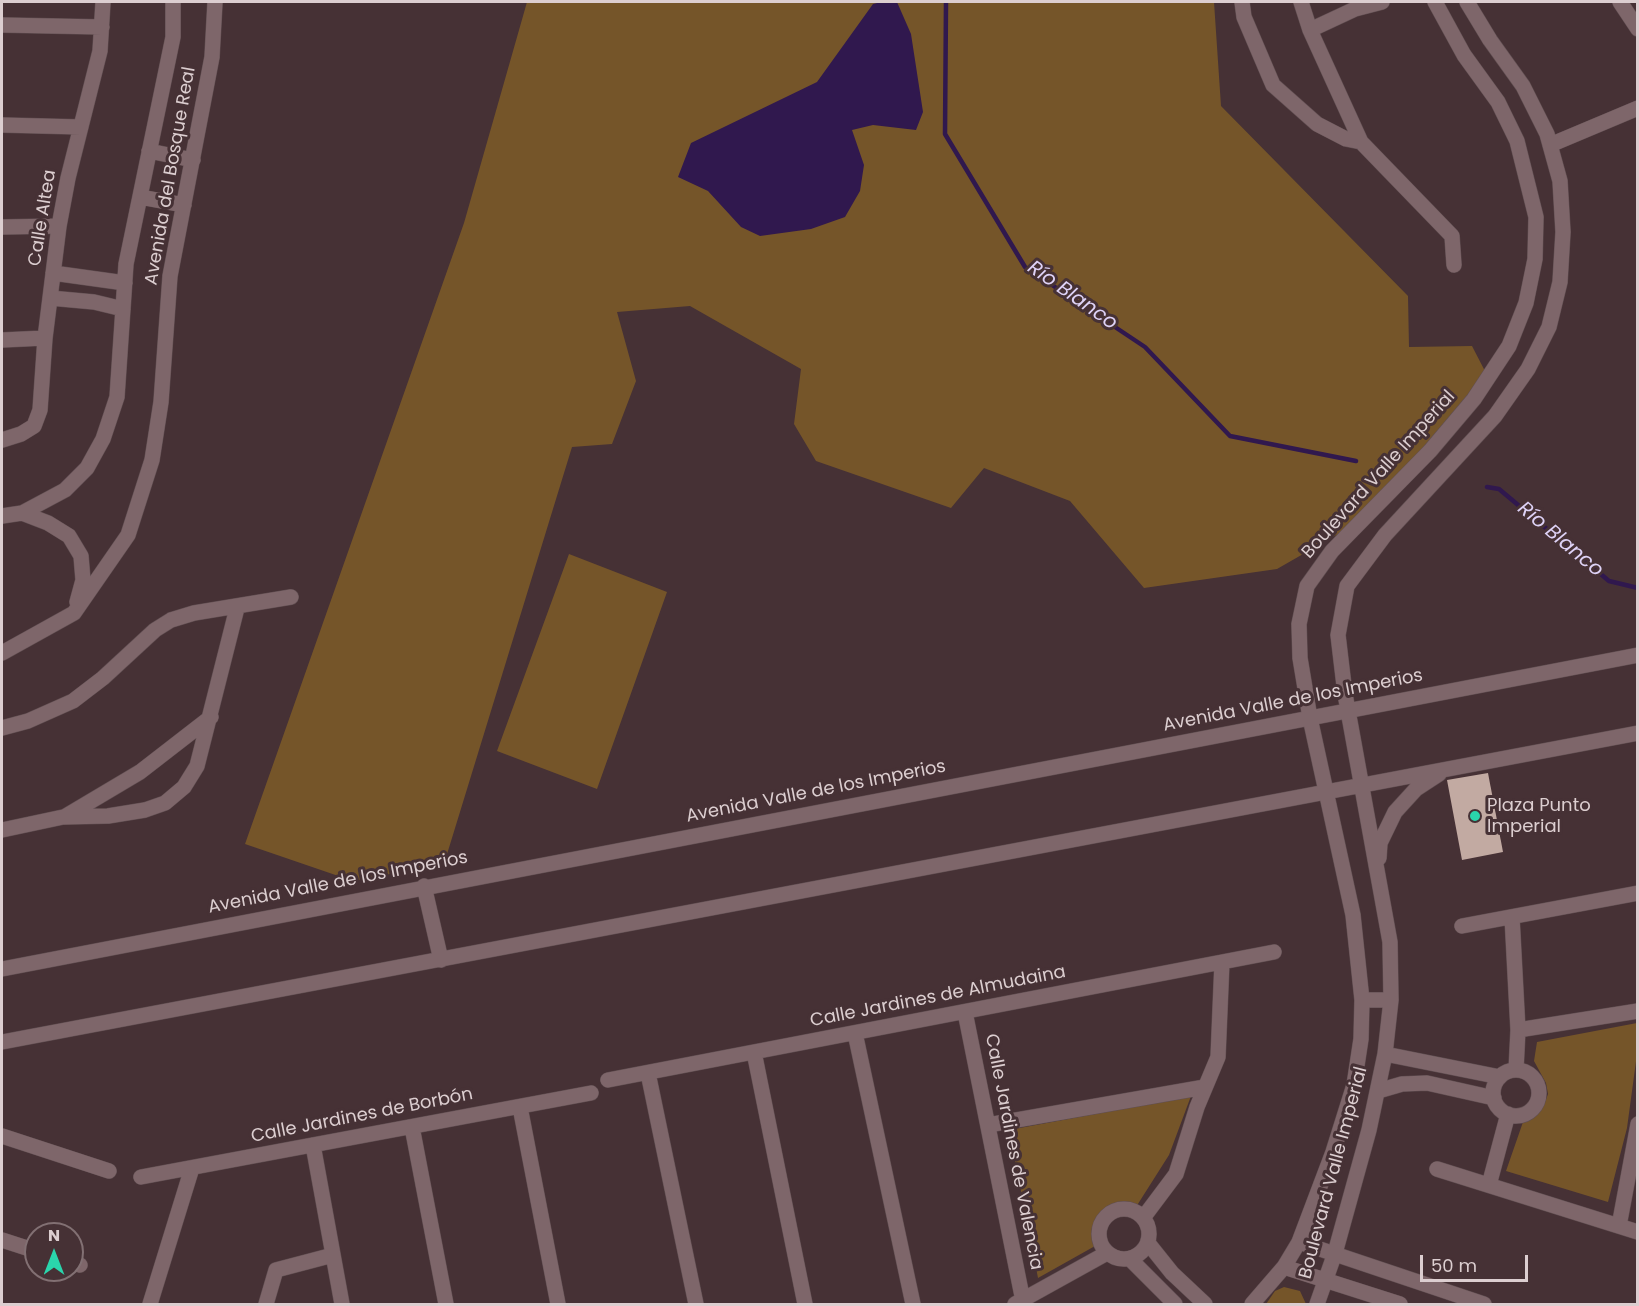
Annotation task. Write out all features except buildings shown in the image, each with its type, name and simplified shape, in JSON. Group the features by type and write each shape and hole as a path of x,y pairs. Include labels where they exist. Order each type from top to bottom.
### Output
{"street":[{"name":"Calle Altea","path":"2,440 21,435 34,426 40,410 45,338 59,226 100,51 103,2"},
{"name":"Avenida del Bosque Real","path":"2,516 22,513 65,490 87,468 104,439 117,397 124,283 172,37 173,2"},
{"name":"Avenida del Bosque Real","path":"2,653 74,613 128,535 152,460 161,402 170,276 212,57 215,2"},
{"path":"1242,2 1244,17 1274,85 1317,124 1346,139 1361,142"},
{"path":"1301,2 1310,30 1361,142 1452,236 1454,265"},
{"path":"1310,30 1355,9 1382,2"},
{"name":"Boulevard Valle Imperial","path":"1252,1305 1284,1267 1299,1242 1333,1152 1354,1085 1361,1039 1362,1000 1353,915 1310,718 1300,658 1299,624 1307,586 1332,551 1430,451 1474,399 1509,346 1526,303 1535,259 1536,217 1517,141 1498,102 1464,55 1435,2"},
{"name":"Boulevard Valle Imperial","path":"1317,1305 1335,1253 1378,1091 1391,1000 1390,942 1348,710 1338,635 1347,586 1385,535 1495,416 1528,369 1549,327 1560,282 1563,232 1560,181 1550,145 1523,86 1490,40 1467,2"},
{"path":"1620,2 1638,29"},
{"path":"2,25 102,27"},
{"path":"1550,145 1638,108"},
{"path":"2,125 81,127"},
{"path":"149,151 193,160"},
{"path":"140,197 184,205"},
{"path":"2,227 59,226"},
{"path":"53,273 124,283"},
{"path":"50,298 93,302 123,309"},
{"path":"2,340 45,338"},
{"path":"1399,482 1421,498"},
{"path":"22,513 48,523 69,536 81,556 83,580 74,613"},
{"path":"2,728 28,721 73,700 103,678 155,630 171,620 194,613 237,608 291,597"},
{"path":"2,830 63,817 108,816 145,810 165,803 184,787 197,766 237,608"},
{"name":"Avenida Valle de los Imperios","path":"2,969 424,886 1638,655"},
{"path":"63,817 140,772 211,717"},
{"path":"2,1042 1638,733"},
{"path":"1378,876 1380,843 1395,812 1416,789 1448,768"},
{"path":"424,886 441,960"},
{"path":"1462,926 1638,893"},
{"path":"1512,917 1518,1030 1516,1070"},
{"name":"Calle Jardines de Almudaina","path":"608,1080 1274,952"},
{"path":"1143,1218 1176,1174 1205,1087 1218,1057 1222,962"},
{"path":"1362,1000 1391,1000"},
{"path":"1518,1030 1638,1011"},
{"name":"Calle Jardines de Valencia","path":"966,1012 1019,1303"},
{"path":"855,1033 913,1305"},
{"path":"754,1052 805,1305"},
{"path":"1385,1054 1500,1077"},
{"path":"1427,1083 1431,1063"},
{"path":"1516,1070 1526,1072 1534,1078 1539,1097 1535,1106 1528,1113 1518,1116 1502,1110 1494,1098 1496,1083 1500,1077 1516,1070"},
{"path":"648,1072 696,1305"},
{"path":"1378,1091 1402,1084 1427,1083 1494,1098"},
{"path":"988,1125 1205,1087"},
{"name":"Calle Jardines de Borbón","path":"141,1177 591,1094"},
{"path":"520,1107 558,1305"},
{"path":"1489,1185 1508,1114"},
{"path":"1618,1226 1638,1124"},
{"path":"412,1127 446,1305"},
{"path":"2,1136 109,1171"},
{"path":"313,1145 342,1305"},
{"path":"150,1305 192,1168"},
{"path":"1437,1169 1638,1232"},
{"path":"1118,1210 1132,1210 1143,1218 1149,1230 1148,1242 1141,1253 1130,1259 1118,1258 1107,1253 1100,1241 1100,1228 1106,1216 1118,1210"},
{"path":"2,1240 24,1247"},
{"path":"1148,1242 1197,1302"},
{"path":"1299,1242 1484,1305"},
{"path":"1019,1303 1107,1253"},
{"path":"266,1305 276,1270 333,1255"},
{"path":"1130,1259 1174,1305"},
{"path":"1360,1292 1368,1264"},
{"path":"1284,1267 1400,1305"}],"shaded area":[{"path":"527,2 1214,2 1221,106 1408,296 1409,347 1472,346 1487,375 1359,522 1277,569 1144,588 1070,501 984,468 951,508 816,461 794,424 801,369 690,306 617,312 636,381 612,444 572,447 444,864 353,881 245,844 464,223"},
{"path":"897,2 911,34 923,112 916,130 873,125 852,130 864,165 860,191 845,217 811,229 760,236 741,227 708,191 678,177 691,143 817,82 873,4"},
{"path":"569,554 667,592 597,789 497,751"},
{"path":"1637,1023 1637,1054 1627,1128 1608,1202 1506,1171 1523,1122 1533,1118 1544,1105 1548,1094 1546,1083 1534,1061 1537,1042"},
{"path":"1191,1096 1169,1155 1136,1207 1120,1204 1103,1211 1096,1224 1095,1246 1038,1278 1009,1130"},
{"path":"1284,1287 1300,1291 1306,1304 1266,1304 1275,1291"}],"waterway":[{"name":"Río Blanco","path":"946,2 945,134 1025,267 1145,347 1230,436 1356,461"},
{"name":"Río Blanco","path":"1487,487 1499,489 1609,581 1638,588"}],"place":[{"name":"Plaza Punto Imperial","path":"1475,816"}]}
